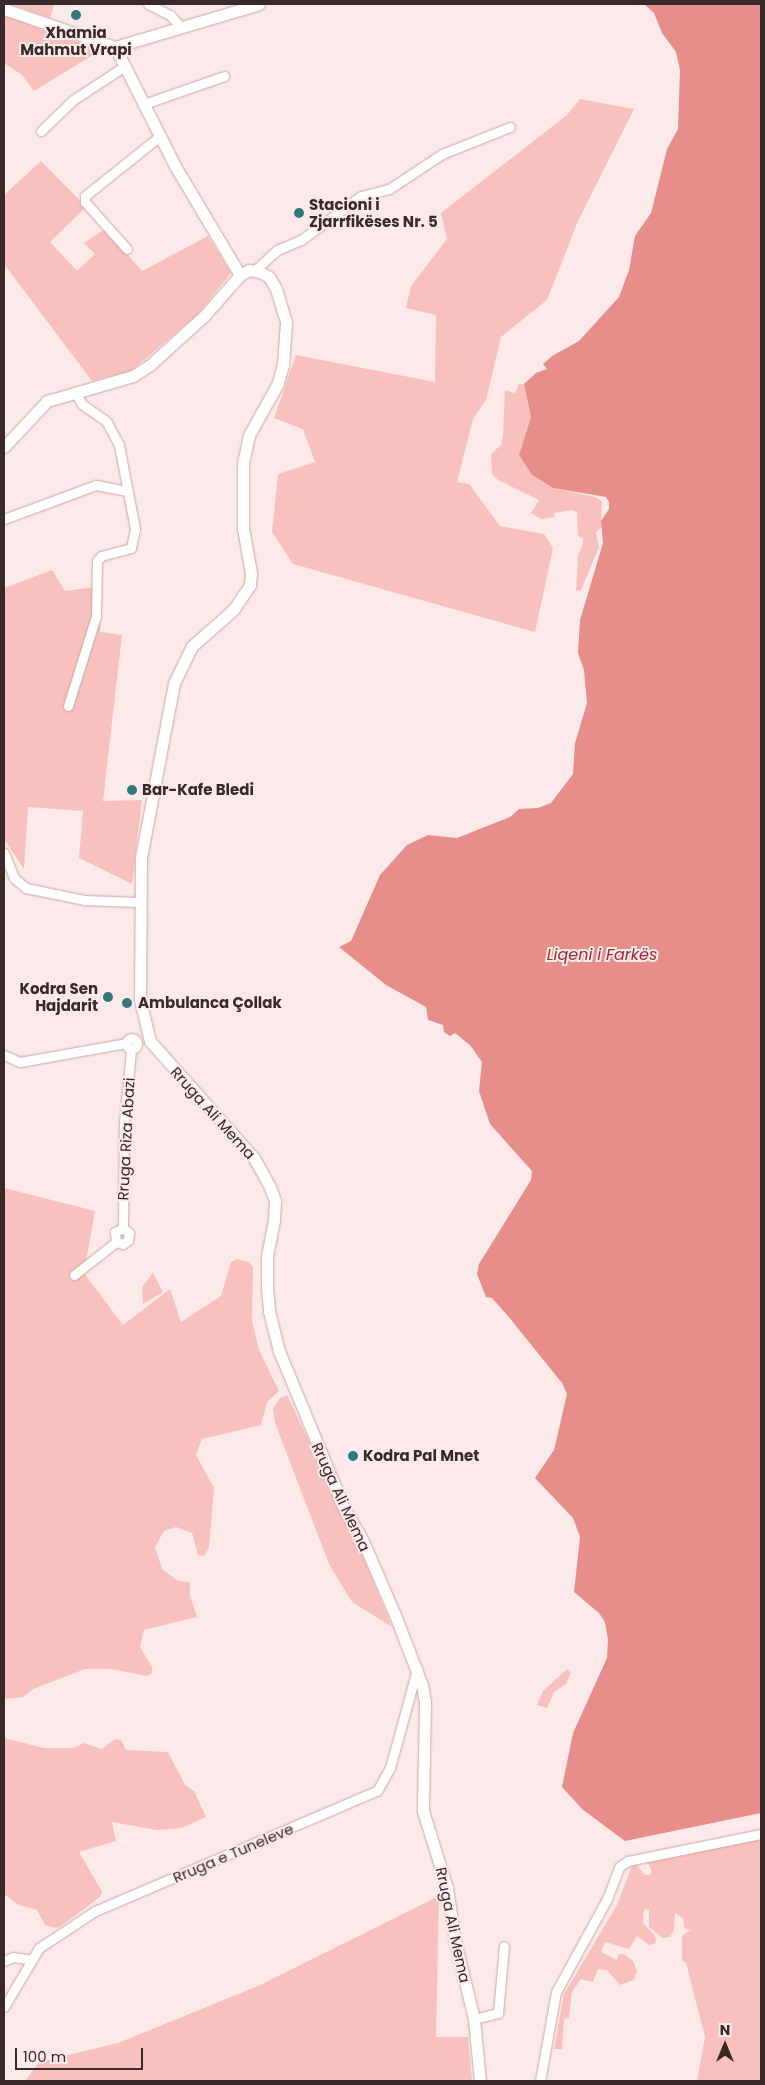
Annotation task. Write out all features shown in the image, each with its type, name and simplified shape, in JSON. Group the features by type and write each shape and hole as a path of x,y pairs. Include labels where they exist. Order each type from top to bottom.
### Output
{"street":[{"path":"4,9 115,47 180,26 259,4"},
{"path":"152,5 180,26"},
{"path":"115,47 160,136 240,276"},
{"path":"41,131 73,100 125,66"},
{"path":"144,104 224,76"},
{"path":"4,447 39,407 58,396 139,373 205,315 240,276 255,270 276,250 301,240 361,196 389,189 442,154 510,127"},
{"path":"127,249 85,202 85,196 160,136"},
{"name":"Rruga Ali Mema","path":"255,270 269,277 276,289 286,322 284,365 278,383 245,446 243,528 250,584 234,609 192,646 178,670 146,821 138,902 140,1000 148,1034 190,1089 254,1158 270,1187 275,1211 267,1256 268,1295 279,1351 344,1508 362,1539 417,1669 425,1702 423,1811 447,1888 455,1941 474,2019 480,2081"},
{"path":"68,706 96,616 97,561 101,556 133,546 135,529 127,491 124,458 113,430 99,414 82,404 75,392"},
{"path":"4,519 96,485 127,491"},
{"path":"4,853 14,878 26,888 84,900 138,902"},
{"path":"4,1056 20,1062 129,1046 136,1047 136,1041 148,1034"},
{"name":"Rruga Riza Abazi","path":"74,1275 116,1242 122,1244 128,1240 129,1233 123,1228 124,1123 129,1046"},
{"name":"Rruga e Tuneleve","path":"4,2007 31,1960 57,1935 95,1911 378,1791 390,1768 417,1669"},
{"path":"540,2081 556,1992 607,1899 619,1867 628,1861 761,1834"},
{"path":"474,2019 498,2013 504,1946"},
{"path":"4,1961 13,1957 31,1960"}],"shaded area":[{"path":"11,4 53,4 54,5 50,18"},
{"path":"4,14 42,30 101,50 34,91 22,75 4,63"},
{"path":"580,99 634,109 578,221 547,300 501,337 486,400 473,419 457,482 469,484 500,526 544,534 553,548 535,632 293,564 272,532 278,474 315,462 303,429 274,418 296,355 435,382 436,315 406,308 411,286 447,239 441,213 567,115"},
{"path":"41,161 86,207 50,242 77,271 95,254 84,243 105,229 142,271 208,236 231,273 198,314 131,371 92,381 4,264 4,195"},
{"path":"519,384 524,384 531,417 519,455 532,475 553,488 595,497 602,501 601,528 596,532 599,547 581,590 576,591 578,556 583,543 583,538 578,536 577,512 572,510 554,513 555,517 541,519 531,513 539,500 498,480 492,474 491,454 501,445 503,435 505,390 515,393"},
{"path":"52,570 65,591 102,586 100,632 122,635 103,801 142,800 132,884 79,858 83,811 28,807 24,869 4,839 4,588"},
{"path":"4,1188 95,1211 84,1273 123,1325 170,1289 181,1322 221,1296 231,1262 237,1259 249,1262 253,1267 252,1321 259,1350 279,1391 267,1402 261,1425 202,1439 196,1455 214,1488 209,1548 204,1556 198,1555 192,1533 176,1527 164,1531 155,1547 162,1569 178,1581 190,1582 190,1595 197,1617 144,1630 140,1647 152,1667 152,1673 147,1676 110,1669 85,1669 33,1689 23,1697 4,1699"},
{"path":"153,1273 163,1292 143,1304 142,1287"},
{"path":"287,1395 358,1544 392,1627 352,1602 329,1564 275,1423 273,1408 280,1398"},
{"path":"567,1669 571,1673 566,1684 554,1692 547,1708 537,1705 543,1691"},
{"path":"4,1738 44,1748 74,1748 84,1743 102,1749 115,1739 121,1740 126,1750 168,1752 185,1785 194,1791 206,1817 181,1828 157,1830 112,1822 116,1841 79,1852 102,1892 100,1897 61,1926 56,1928 45,1925 37,1910 19,1905 4,1894"},
{"path":"761,1837 761,2081 697,2081 705,2037 686,1963 682,1960 682,1936 690,1930 684,1928 683,1918 675,1913 674,1930 670,1937 663,1938 649,1927 649,1910 644,1909 643,1923 655,1936 656,1943 649,1945 637,1936 629,1949 605,1942 601,1952 617,1960 619,1954 624,1954 633,1961 637,1971 634,1980 620,1985 607,1970 598,1969 593,1982 581,1979 572,1992 569,2018 564,2019 562,2049 554,2049 564,1994 617,1905 632,1866 636,1864 645,1875 649,1875 652,1872 647,1861"},
{"path":"439,1896 436,2037 468,2037 472,2081 25,2081 39,2062 118,2043 258,1986"}],"water":[{"name":"Liqeni i Farkës","path":"644,4 761,4 761,1813 625,1841 582,1809 562,1787 573,1733 607,1658 608,1640 605,1622 599,1613 574,1592 580,1537 573,1518 535,1478 554,1450 567,1394 562,1383 508,1316 492,1298 486,1297 477,1274 479,1264 531,1180 532,1171 490,1124 479,1091 482,1062 470,1045 455,1033 450,1036 444,1032 443,1025 428,1020 426,1007 386,985 339,947 351,941 380,875 407,845 428,835 457,838 510,817 519,809 538,808 551,803 573,774 575,743 587,703 584,670 578,653 580,620 603,543 601,521 609,509 609,502 606,497 553,488 532,475 519,455 531,417 524,384 536,373 547,369 543,364 552,356 579,341 619,297 629,270 635,236 651,213 667,149 678,129 680,70 676,52 662,33 654,13"}],"place":[{"name":"Xhamia Mahmut Vrapi","path":"76,15"},
{"name":"Stacioni i Zjarrfikëses Nr. 5","path":"299,213"},
{"name":"Bar-Kafe Bledi","path":"132,790"},
{"name":"Kodra Sen Hajdarit","path":"108,997"},
{"name":"Ambulanca Çollak","path":"127,1003"},
{"name":"Kodra Pal Mnet","path":"353,1456"}]}
